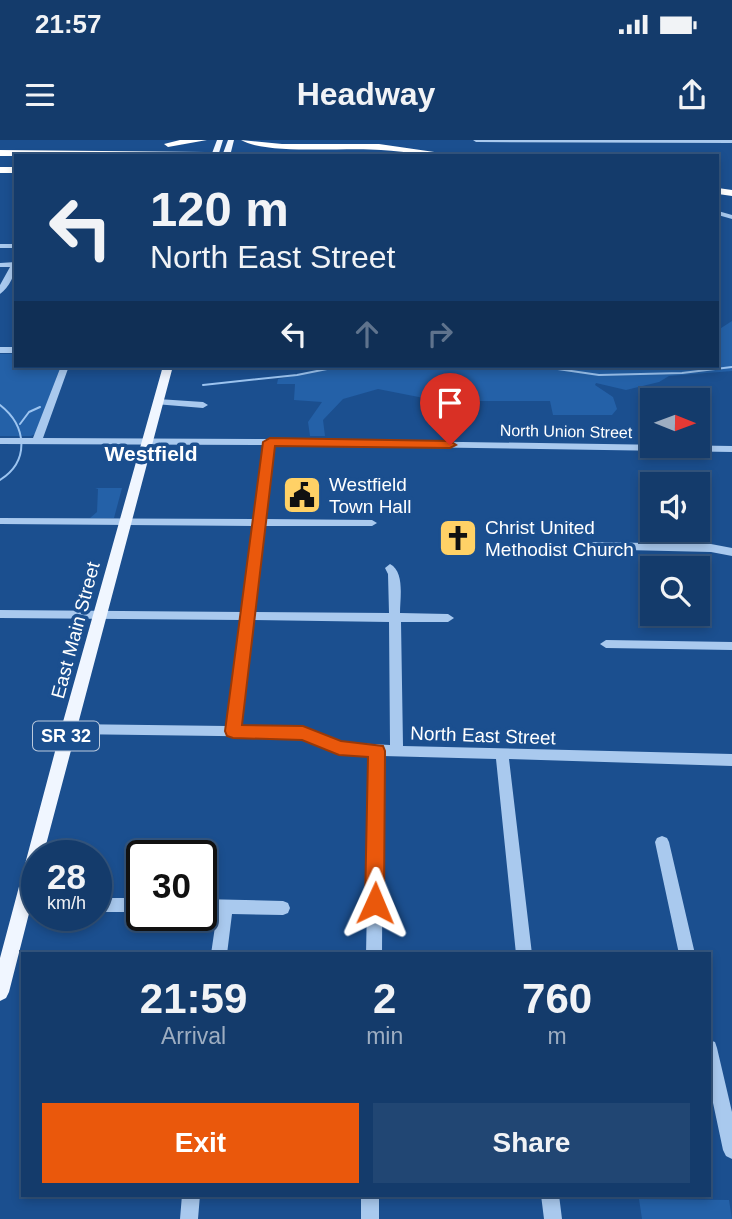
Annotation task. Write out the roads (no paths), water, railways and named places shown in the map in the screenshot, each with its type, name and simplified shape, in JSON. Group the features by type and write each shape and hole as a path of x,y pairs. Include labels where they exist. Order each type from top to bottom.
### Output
{"highway":[{"path":"158,145 203,140"},
{"path":"245,140 301,151"},
{"path":"0,145 158,145 191,148 213,154"},
{"path":"229,154 260,147 301,151"},
{"path":"260,154 379,147 440,154"},
{"path":"0,153 94,154"}],"main road":[{"name":"SR 32","path":"147,441 167,368"},
{"name":"East Main Street","path":"44,840 68,729 147,441"},
{"name":"East Main Street","path":"0,992 21,930"}],"street":[{"path":"476,140 732,141"},
{"path":"0,292 14,266"},
{"path":"33,441 64,368"},
{"path":"158,402 203,405"},
{"path":"0,441 147,441"},
{"name":"North Union Street","path":"147,441 732,449"},
{"path":"233,731 270,442"},
{"path":"0,521 372,523"},
{"path":"587,546 711,548 732,552"},
{"path":"390,568 394,573 397,751"},
{"path":"0,614 448,618"},
{"path":"606,644 732,646"},
{"name":"North East Street","path":"68,729 303,733 339,748 377,751 732,760"},
{"path":"374,952 377,751"},
{"path":"502,754 524,952"},
{"path":"662,842 687,952"},
{"path":"217,906 283,908"},
{"path":"219,952 225,906"},
{"path":"711,1057 732,1150"},
{"path":"188,1219 191,1197"},
{"path":"370,1197 370,1219"},
{"path":"551,1197 553,1219"}],"waterway":[{"path":"551,368 599,375 682,373 732,367"},
{"path":"203,385 297,375 332,368"},
{"path":"0,405 16,423 21,443 16,463 0,480"},
{"path":"20,424 29,412 40,407"}],"place":[{"name":"Westfield Town Hall","path":"302,495"},
{"name":"Christ United Methodist Church","path":"458,538"}],"district":[{"name":"Westfield","path":"151,454"}]}
